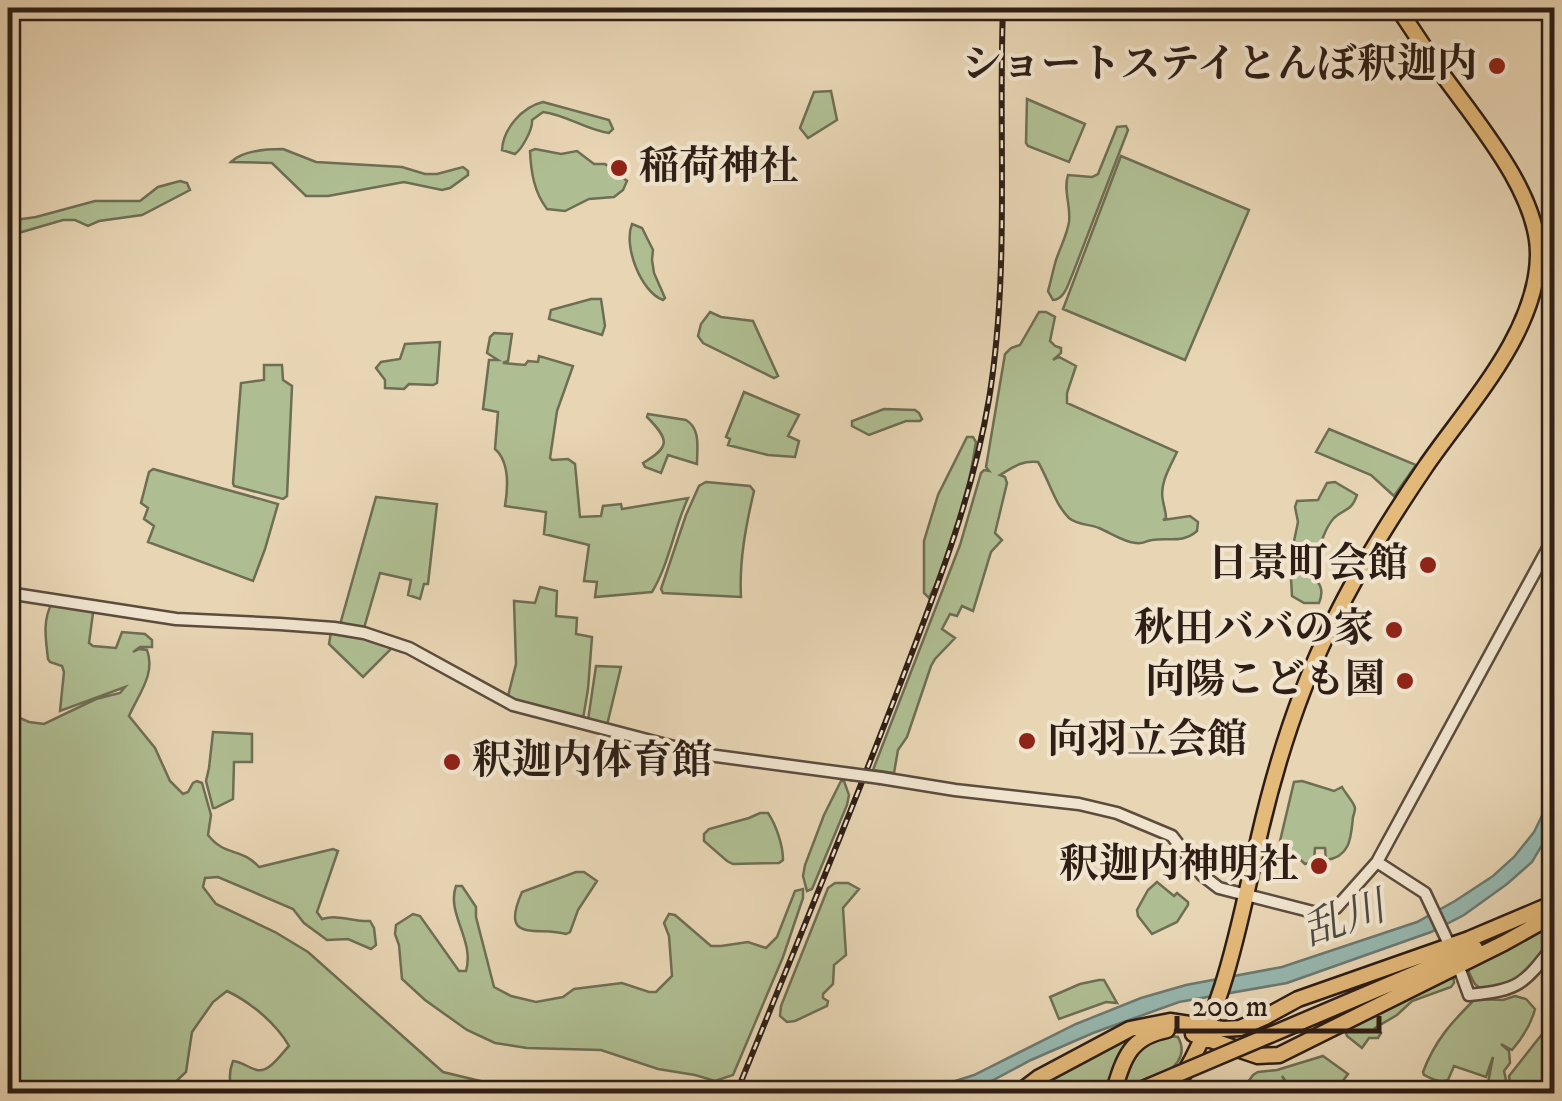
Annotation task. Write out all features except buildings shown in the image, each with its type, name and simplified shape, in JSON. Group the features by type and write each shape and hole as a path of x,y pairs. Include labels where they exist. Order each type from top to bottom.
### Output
{"highway":[{"path":"1171,1094 1204,1031 1226,976 1276,768 1315,660 1352,585 1395,513 1484,384 1530,308 1538,261 1534,223 1521,190 1398,8"},
{"path":"1135,1092 1476,948 1554,910"},
{"path":"1114,1090 1124,1058 1143,1038 1167,1030 1240,1028 1298,999 1554,910"},
{"path":"1017,1094 1038,1078 1130,1030 1170,1022 1204,1031 1258,1056 1279,1056 1504,943 1554,910"}],"main road":[{"path":"1538,261 1554,265"}],"street":[{"path":"8,593 176,619 364,633 409,648 513,705 701,754 1079,804 1117,813 1172,836 1210,882 1220,888 1322,914 1336,908 1377,862 1554,537"},
{"path":"1377,862 1424,893 1445,936"},
{"path":"1461,973 1469,995 1506,989 1526,980 1554,945"}],"green space":[{"path":"831,91 837,120 808,138 800,128 814,92"},
{"path":"1027,99 1085,124 1069,162 1026,143"},
{"path":"543,102 609,120 613,129 609,133 543,112 532,120 524,143 515,154 502,150 515,120"},
{"path":"1126,126 1128,130 1068,286 1053,300 1048,291 1069,222 1068,175 1098,174 1117,127"},
{"path":"283,149 316,162 402,167 425,174 463,167 468,175 442,190 404,182 328,196 306,196 272,163 231,162 248,153"},
{"path":"530,151 561,154 577,151 594,164 605,164 627,181 614,197 589,199 565,211 547,209 532,174"},
{"path":"1121,156 1249,210 1185,360 1063,309"},
{"path":"187,183 190,190 142,215 88,226 63,220 8,236 8,221 95,201 140,201 158,187"},
{"path":"632,224 642,228 653,250 654,273 663,300 648,288 636,267 630,244"},
{"path":"601,299 605,326 602,335 549,319 551,310"},
{"path":"710,312 753,321 778,376 774,378 703,343 698,336"},
{"path":"1039,312 1055,317 1050,341 1061,348 1061,353 1053,360 1059,357 1076,366 1067,403 1177,452 1163,488 1163,520 1190,516 1198,522 1197,531 1181,539 1126,541 1069,518 1038,462 1022,463 1000,475 1007,483 995,533 1002,540 991,552 973,611 962,606 957,616 950,614 942,629 955,638 931,666 907,737 898,750 894,773 873,770 960,545 981,473 989,471 986,467 1005,354 1020,345"},
{"path":"494,333 512,334 508,361 503,363 525,365 528,361 538,362 539,356 573,366 557,411 550,458 568,459 575,464 580,517 601,516 603,506 621,504 622,509 688,498 652,592 595,597 597,582 584,581 589,545 544,534 546,512 505,506 506,468 495,449 498,412 483,409 489,360 498,360 487,353"},
{"path":"440,342 437,383 385,388 385,380 376,368 381,362 400,359 405,344"},
{"path":"264,365 282,365 283,380 292,386 287,496 283,499 233,483 241,383 264,380"},
{"path":"744,392 799,415 788,436 799,441 795,457 728,445 730,439 726,437"},
{"path":"884,409 915,410 922,419 869,435 852,426 852,421"},
{"path":"648,414 691,424 697,439 697,464 668,455 661,473 645,467 643,463 664,443"},
{"path":"1329,429 1416,465 1394,496 1371,475 1316,452"},
{"path":"967,437 976,442 964,501 929,598 924,593 924,541 938,495"},
{"path":"153,469 278,504 253,581 148,542 154,526 144,519 148,508 141,503"},
{"path":"706,482 750,486 754,491 744,543 741,597 663,593 661,589 686,515 699,486"},
{"path":"1335,482 1357,495 1350,507 1330,523 1320,545 1312,575 1321,588 1319,603 1304,603 1292,596 1290,560 1298,522 1295,507 1297,501 1318,500 1327,483"},
{"path":"376,497 437,504 428,584 424,584 420,599 408,595 411,580 380,573 364,628 343,625 341,621"},
{"path":"540,587 557,591 556,616 577,618 576,634 592,637 583,719 508,696 516,664 514,601 535,603"},
{"path":"52,603 93,613 89,643 93,646 116,648 122,632 145,634 152,640 152,647 140,647 133,652 147,650 149,667 129,716 155,748 170,781 183,794 193,783 202,783 211,815 208,835 259,867 338,851 317,912 322,919 370,921 376,945 371,949 348,939 327,940 293,909 218,877 205,878 203,887 216,904 308,952 443,1072 518,1093 235,1093 230,1077 233,1061 261,1070 289,1046 262,1014 227,991 213,1002 192,1032 186,1072 164,1093 8,1094 8,713 44,724 96,699 120,693 125,687 60,711 64,672 62,666 48,659 46,638"},
{"path":"331,632 375,639 393,647 363,677 329,644"},
{"path":"596,666 621,667 607,725 588,720"},
{"path":"213,732 252,734 252,762 234,762 233,799 215,808 206,781"},
{"path":"841,781 849,795 847,805 812,889 807,891 805,865"},
{"path":"1294,782 1334,791 1342,787 1354,806 1348,844 1334,858 1326,860 1325,848 1315,848 1314,861 1305,864 1280,841"},
{"path":"768,813 776,829 783,854 779,863 733,864 704,841 709,829"},
{"path":"584,872 597,881 578,910 570,932 524,930 518,926 516,908 522,892"},
{"path":"1157,882 1174,896 1177,893 1188,905 1177,922 1152,934 1137,910"},
{"path":"835,883 848,883 859,889 843,908 846,955 834,965 833,984 823,994 827,1006 787,1022 780,1016 781,1006 828,888"},
{"path":"456,886 462,886 476,907 494,987 536,1002 563,997 574,989 622,983 656,992 672,976 669,936 664,923 669,914 711,946 748,942 766,948 777,937 795,891 803,889 803,898 783,957 733,1075 715,1081 658,1069 601,1050 495,1043 467,1030 425,1000 402,979 396,925 413,914 420,916 459,971 466,971 467,949 455,907"},
{"path":"1554,924 1554,941 1530,968 1494,989 1475,984 1468,969"},
{"path":"1453,974 1451,987 1412,1001 1375,1028 1381,1033 1378,1038 1369,1038 1362,1048 1347,1036 1345,1030"},
{"path":"1104,980 1117,1003 1106,1002 1059,1019 1050,997"},
{"path":"1515,996 1526,999 1535,1009 1512,1050 1501,1044 1509,1051 1510,1063 1504,1071 1509,1093 1486,1093 1493,1057 1486,1077 1454,1066 1448,1080 1424,1075 1439,1041 1475,999 1503,1000"},
{"path":"1550,1024 1554,1027 1554,1093 1511,1093 1509,1076"},
{"path":"1139,1032 1108,1093 1026,1094 1072,1065"},
{"path":"1169,1036 1178,1037 1182,1048 1174,1066 1153,1079 1120,1090 1141,1048"},
{"path":"1323,1056 1348,1074 1334,1093 1319,1083 1292,1090 1282,1076 1289,1088 1278,1093 1240,1093 1258,1072"}],"water":[{"path":"1554,791 1554,825 1532,862 1464,915 1431,932 1287,983 1179,1002 1093,1033 969,1093 928,1094 1076,1024 1141,998 1186,985 1282,967 1417,922 1493,876 1514,857 1534,832"}],"railway":[{"path":"736,1094 899,687 973,473 989,399 999,301 1003,8"}],"place":[{"name":"ショートステイとんぼ釈迦内","path":"1497,66"},
{"name":"稲荷神社","path":"619,168"},
{"name":"日景町会館","path":"1428,565"},
{"name":"秋田ババの家","path":"1394,630"},
{"name":"向陽こども園","path":"1405,681"},
{"name":"向羽立会館","path":"1027,741"},
{"name":"釈迦内体育館","path":"452,762"},
{"name":"釈迦内神明社","path":"1319,866"}],"water label":[{"name":"乱川","path":"1344,920"}]}
